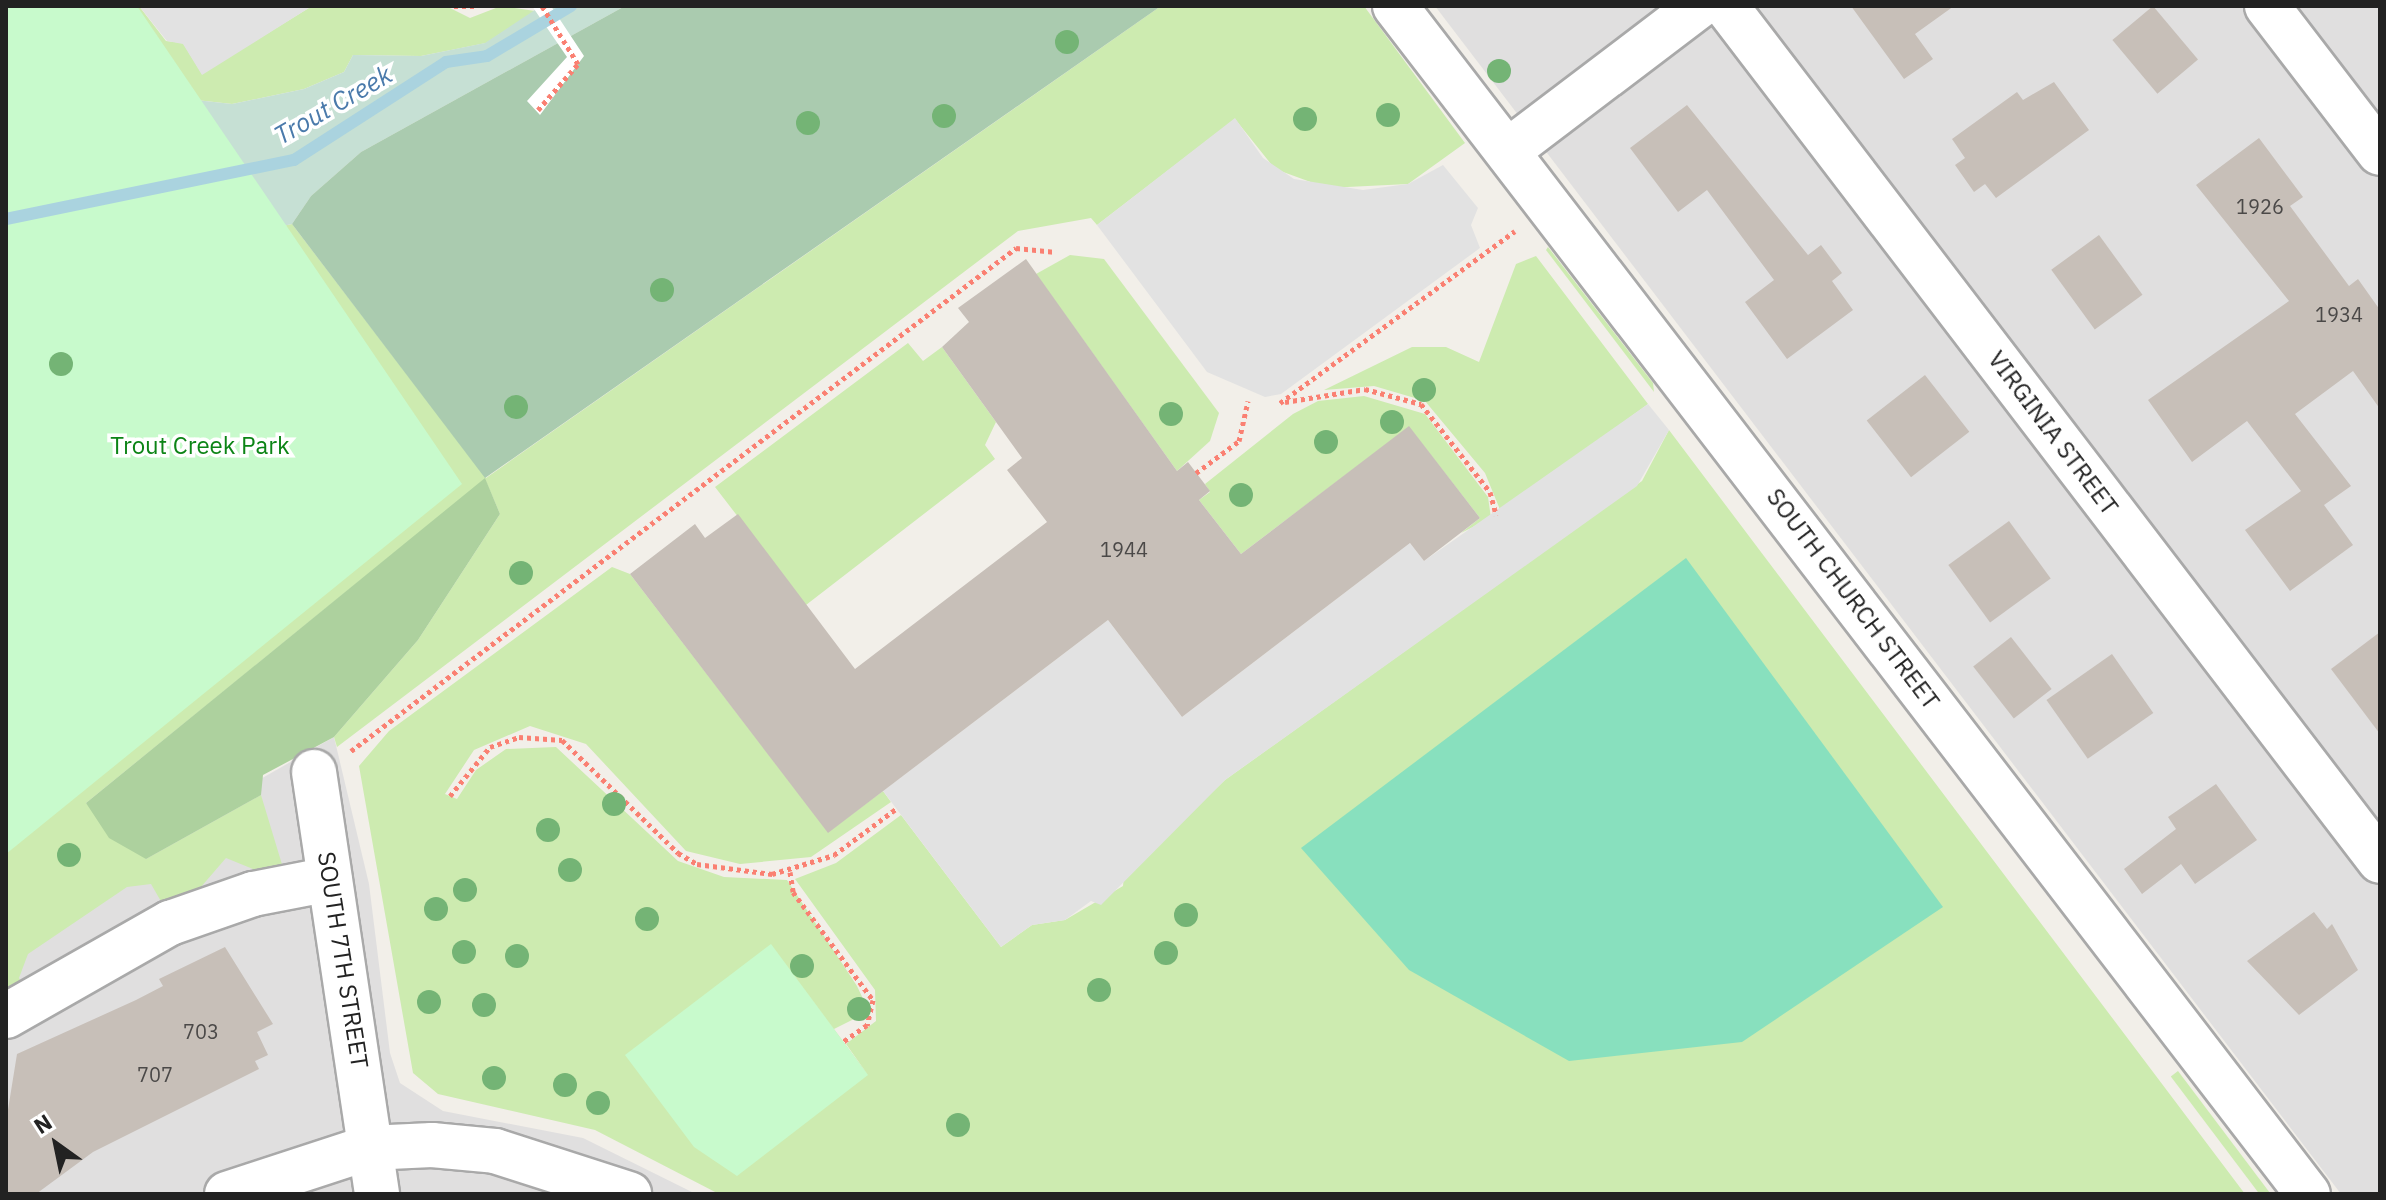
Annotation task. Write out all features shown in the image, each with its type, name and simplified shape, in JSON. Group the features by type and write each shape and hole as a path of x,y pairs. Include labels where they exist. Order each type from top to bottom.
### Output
{"street":[{"name":"SOUTH CHURCH STREET","path":"1395,6 1509,150 2308,1194"},
{"path":"1509,150 1699,6"},
{"name":"VIRGINIA STREET","path":"1726,6 2380,861"},
{"path":"2267,6 2380,153"},
{"name":"SOUTH 7TH STREET","path":"331,762 330,879 377,1194"},
{"path":"6,1016 170,923 253,894 330,879"},
{"path":"227,1194 368,1148 495,1151 629,1194"}],"path":[{"path":"454,6 477,6"},
{"path":"538,110 578,64 542,6"},
{"path":"1496,515 1490,492 1421,404 1365,389 1280,403 1521,226"},
{"path":"331,762 1016,248 1056,252"},
{"path":"1196,473 1239,441 1248,401"},
{"path":"450,796 490,747 519,737 562,740 678,853 748,872 790,872 834,855 896,809"},
{"path":"790,872 793,892 873,1000 867,1025 843,1042"}],"shaded area":[{"path":"139,6 312,6 202,75 183,44 167,41"},
{"path":"1435,6 2380,6 2380,1194 2341,1194"},
{"path":"1235,118 1263,158 1294,179 1363,190 1408,184 1443,165 1478,208 1471,225 1480,248 1281,394 1265,397 1207,372 1097,225"},
{"path":"1648,404 1669,430 1637,486 1225,780 1101,905 1091,901 1065,920 1032,925 1001,947 883,791 1108,620 1182,717 1410,543 1424,561"},
{"path":"334,737 369,884 390,1053 400,1083 443,1111 583,1138 696,1194 6,1194 6,925"}],"green space":[{"path":"6,6 139,6 166,41 183,43 202,74 312,6 446,6 470,18 501,6 535,11 486,43 421,56 353,55 344,72 304,89 232,104 187,99"},
{"name":"Trout Creek Park","path":"6,6 137,6 462,484 6,854"},
{"path":"541,6 625,6 361,152 311,196 292,224 214,241 187,99 232,104 304,89 344,72 353,55 421,56 485,43"},
{"path":"625,6 1161,6 485,478 292,224 311,196 361,152"},
{"path":"1161,6 1364,6 1465,143 1408,184 1327,188 1275,169 1235,119 1097,225 1091,218 1018,231 337,747 334,737 418,640 500,514 485,479 86,803 146,859 261,795 284,871 268,875 226,858 194,895 166,910 151,884 127,887 28,954 19,978 24,987 6,1000 6,337 214,241 292,224 486,478"},
{"path":"1548,247 1653,383 1654,392 1546,250"},
{"path":"1070,255 1104,259 1219,413 1210,441 1177,471 1036,274"},
{"path":"1536,256 1648,404 1501,512 1485,473 1425,401 1374,386 1324,390 1412,347 1446,347 1479,362 1516,264"},
{"path":"908,343 923,361 942,347 996,422 985,445 995,459 806,605 715,487"},
{"path":"1364,396 1425,414 1488,497 1491,518 1461,533 1480,518 1409,427 1241,554 1199,500 1210,492 1205,484 1293,414 1318,401"},
{"path":"1669,430 2245,1194 719,1194 595,1130 438,1094 413,1073 359,766 389,731 612,567 630,574 828,832 883,791 891,802 811,857 740,864 686,851 586,744 530,726 474,750 445,794 457,799 476,770 506,749 556,747 678,861 724,877 787,880 857,986 865,1003 860,1016 834,1029 771,944 868,1075 846,1044 876,1021 875,990 795,879 836,863 901,815 1001,947 1032,925 1065,920 1123,886 1124,875 1225,780 1642,481"},
{"path":"485,478 500,514 418,640 334,737 263,775 261,795 146,859 109,838 86,803"},
{"path":"1686,558 1943,907 1742,1042 1569,1061 1409,970 1301,848"},
{"path":"771,944 868,1075 737,1176 694,1147 625,1055"},
{"path":"2178,1071 2271,1194 2259,1194 2171,1076"}],"pier":[{"path":"532,6 551,6 584,56 540,115 527,101 567,57"}],"building":[{"path":"1851,6 1954,6 1915,34 1933,59 1904,79"},
{"path":"2153,6 2198,60 2157,94 2112,40"},
{"path":"2054,82 2089,130 1996,198 1985,184 1974,192 1955,165 1965,158 1952,139 2017,92 2023,100"},
{"path":"1687,105 1808,255 1821,245 1842,273 1832,281 1853,310 1787,359 1745,302 1774,280 1707,190 1678,212 1630,148"},
{"path":"2259,138 2303,197 2290,206 2349,286 2358,279 2380,310 2380,409 2353,371 2295,414 2351,486 2324,505 2353,545 2290,591 2245,530 2301,491 2247,421 2192,462 2148,400 2289,301 2196,185"},
{"path":"2099,235 2142,295 2095,330 2051,270"},
{"path":"1026,259 1177,471 1188,462 1210,491 1199,500 1241,554 1409,426 1480,518 1424,561 1410,543 1182,717 1108,620 828,833 630,574 695,524 705,538 738,514 855,669 1047,522 1007,470 1022,458 942,347 969,322 958,308"},
{"path":"1925,375 1969,432 1911,477 1867,421"},
{"path":"2009,521 2051,578 1990,623 1948,565"},
{"path":"2380,632 2380,734 2331,669"},
{"path":"2011,637 2052,689 2014,719 1973,667"},
{"path":"2112,654 2153,713 2088,759 2046,700"},
{"path":"2216,784 2257,840 2195,884 2181,864 2142,894 2124,869 2176,829 2168,817"},
{"path":"2314,912 2327,929 2332,924 2358,970 2299,1015 2247,961"},
{"path":"225,947 273,1024 257,1032 268,1055 255,1061 259,1069 93,1152 36,1194 6,1194 6,1122 17,1054 136,1000 163,986 159,979"}],"waterway":[{"name":"Trout Creek","path":"6,219 294,160 446,62 487,56 571,6"}]}
